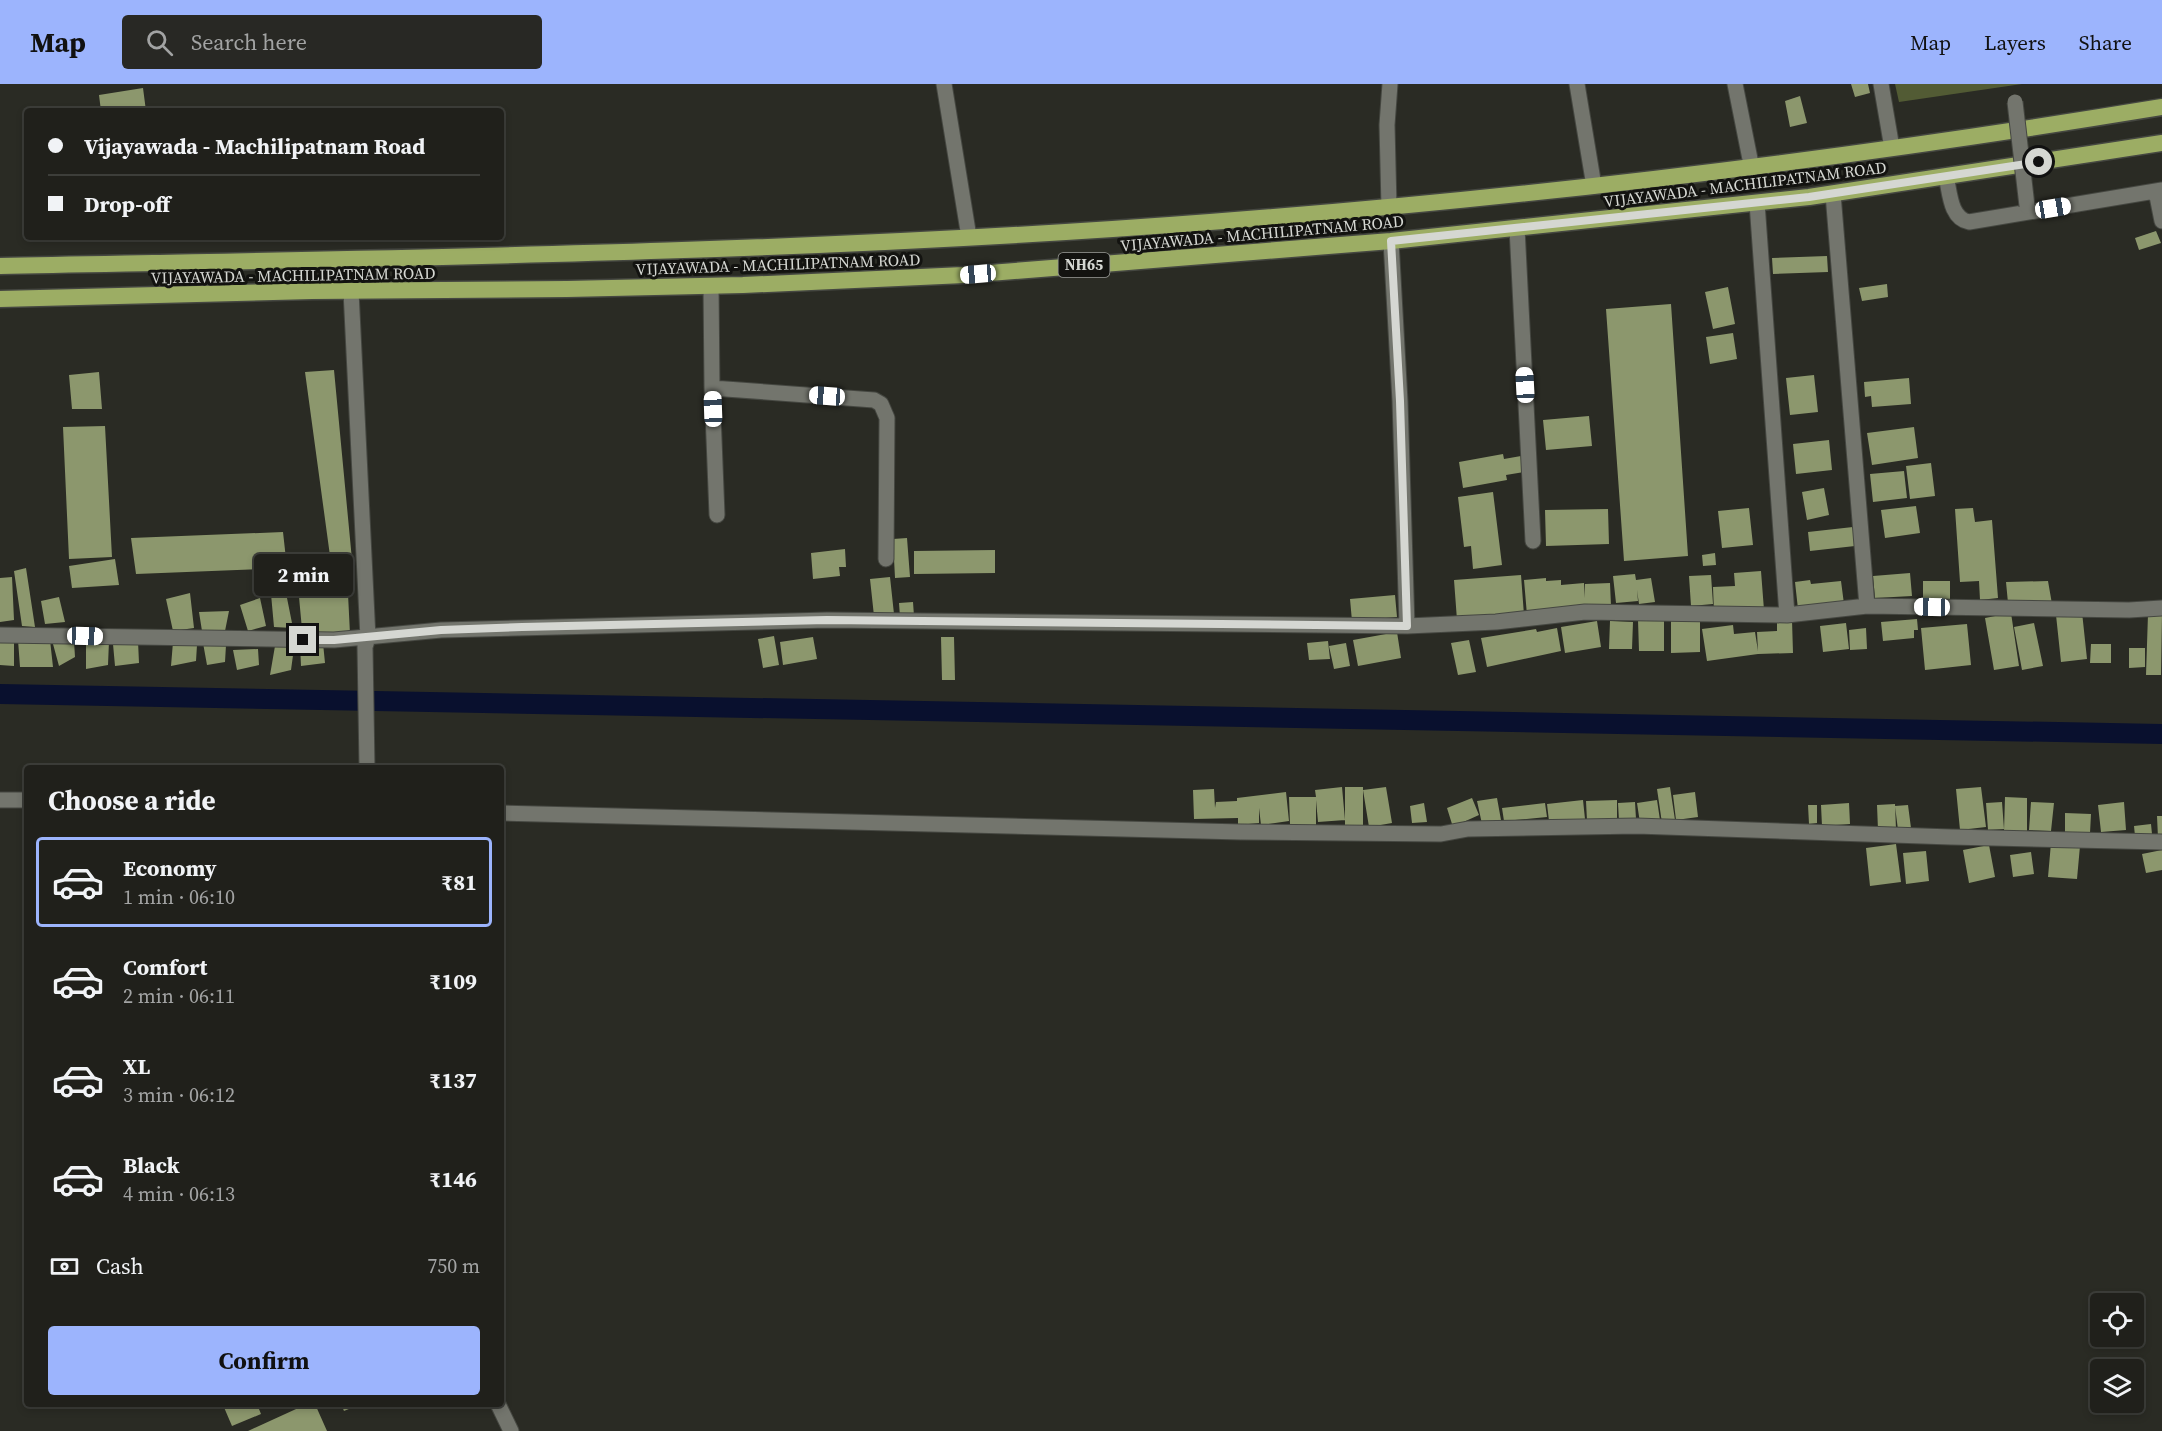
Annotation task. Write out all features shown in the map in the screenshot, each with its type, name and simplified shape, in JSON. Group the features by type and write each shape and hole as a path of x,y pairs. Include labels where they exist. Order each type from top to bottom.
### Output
{"highway":[{"name":"VIJAYAWADA - MACHILIPATNAM ROAD","path":"0,266 791,246 1207,222 1389,207 1752,168 2162,107"},
{"name":"VIJAYAWADA - MACHILIPATNAM ROAD","path":"0,299 711,286 964,275 1391,241 1757,203 1833,194 2162,143"}],"street":[{"path":"944,84 969,237"},
{"path":"1389,207 1387,125 1390,84"},
{"path":"1577,84 1594,186"},
{"path":"1735,84 1752,168"},
{"path":"1881,84 1892,148"},
{"path":"2015,102 2027,206"},
{"path":"1946,176 1951,202 1956,215 1962,221 1970,222 2159,191 2162,220"},
{"path":"1833,194 1867,606"},
{"path":"1757,203 1787,615"},
{"path":"1517,228 1533,541"},
{"path":"1391,241 1400,401 1407,626"},
{"path":"711,286 717,515"},
{"path":"351,291 367,642 368,765"},
{"path":"712,388 874,400 881,404 887,418 886,559"},
{"path":"0,635 367,642 441,630 827,620 1407,626 1496,622 1585,612 1787,615 1867,606 2129,610 2162,608"},
{"path":"0,800 24,800"},
{"path":"504,813 1194,831 1441,834 1468,829 1637,826 2162,842"},
{"path":"499,1407 511,1431"}],"green space":[{"path":"1895,84 2022,84 1899,102"}],"building":[{"path":"1851,84 1868,84 1870,93 1855,97"},
{"path":"143,88 146,108 101,108 99,95"},
{"path":"1800,96 1807,123 1790,127 1785,101"},
{"path":"2156,231 2161,243 2139,250 2135,238"},
{"path":"1827,256 1828,272 1773,274 1772,258"},
{"path":"1887,284 1888,297 1862,301 1859,288"},
{"path":"1728,287 1735,324 1713,329 1705,292"},
{"path":"1671,304 1688,556 1624,561 1606,309"},
{"path":"1733,333 1737,359 1710,364 1706,337"},
{"path":"334,370 354,581 333,578 305,372"},
{"path":"99,372 102,409 72,409 69,375"},
{"path":"1814,375 1818,412 1790,415 1786,378"},
{"path":"1909,378 1911,404 1872,407 1871,396 1865,397 1864,382"},
{"path":"1589,416 1592,446 1546,450 1543,420"},
{"path":"105,426 112,557 69,559 63,427"},
{"path":"1914,427 1918,458 1872,465 1867,433"},
{"path":"1829,440 1832,470 1796,474 1793,444"},
{"path":"1503,454 1504,459 1521,456 1524,472 1506,475 1507,480 1463,488 1459,462"},
{"path":"1931,463 1935,496 1910,499 1906,466"},
{"path":"1904,471 1907,498 1873,502 1870,474"},
{"path":"1824,488 1829,515 1807,520 1802,492"},
{"path":"1493,492 1502,565 1473,569 1471,546 1464,547 1458,497"},
{"path":"1916,506 1920,533 1885,538 1881,510"},
{"path":"1749,508 1753,545 1722,548 1718,511"},
{"path":"1973,508 1975,522 1992,520 1998,598 1980,600 1979,581 1960,582 1955,509"},
{"path":"1608,509 1609,544 1546,546 1545,510"},
{"path":"1853,527 1855,546 1810,551 1808,532"},
{"path":"283,532 287,568 136,574 131,538"},
{"path":"907,538 910,577 895,578 893,539"},
{"path":"845,549 846,567 839,567 840,576 813,579 811,553"},
{"path":"995,550 995,573 914,574 914,551"},
{"path":"1715,553 1716,565 1703,566 1702,555"},
{"path":"115,559 119,585 72,588 69,566"},
{"path":"26,568 35,627 22,626 14,571"},
{"path":"1761,571 1764,610 1714,612 1713,587 1735,586 1734,573"},
{"path":"1910,573 1912,596 1875,598 1873,576"},
{"path":"1635,574 1636,580 1651,578 1655,602 1639,604 1637,590 1638,601 1616,603 1613,576"},
{"path":"1521,575 1524,615 1457,620 1454,580"},
{"path":"1711,575 1713,604 1691,606 1689,576"},
{"path":"12,577 14,620 0,622 0,578"},
{"path":"890,577 894,614 874,616 870,579"},
{"path":"1546,578 1546,581 1561,580 1561,585 1584,583 1585,598 1585,584 1610,583 1611,606 1527,615 1524,580"},
{"path":"1810,580 1811,584 1841,581 1844,604 1798,609 1795,582"},
{"path":"1923,581 1950,581 1950,601 1923,601"},
{"path":"2048,581 2052,604 2008,603 2006,582"},
{"path":"190,593 194,628 173,631 166,599"},
{"path":"286,593 293,628 274,627 271,594"},
{"path":"348,594 350,634 303,640 299,597"},
{"path":"1395,595 1397,617 1352,621 1350,599"},
{"path":"59,597 65,622 45,624 41,601"},
{"path":"260,598 266,626 248,631 240,605"},
{"path":"913,602 914,616 900,617 899,603"},
{"path":"229,611 225,631 202,631 199,612"},
{"path":"2082,612 2087,659 2061,662 2056,615"},
{"path":"2011,613 2019,666 1994,670 1985,618"},
{"path":"2148,614 2162,614 2161,675 2146,675"},
{"path":"1664,619 1664,651 1639,651 1638,620"},
{"path":"1917,619 1918,630 1914,630 1914,638 1883,641 1881,622"},
{"path":"1671,620 1700,620 1700,652 1671,653"},
{"path":"1777,620 1792,620 1793,653 1758,654 1707,661 1702,629 1733,625 1734,634 1755,632 1758,651 1757,632 1777,631"},
{"path":"1597,621 1601,647 1565,653 1561,627"},
{"path":"1610,621 1633,622 1632,649 1609,649"},
{"path":"1846,623 1849,649 1823,652 1820,626"},
{"path":"2034,623 2043,666 2022,670 2014,627"},
{"path":"1967,624 1971,665 1925,670 1921,628"},
{"path":"1557,628 1561,651 1487,667 1481,638"},
{"path":"1866,628 1867,649 1850,650 1849,630"},
{"path":"1397,632 1401,658 1358,666 1353,640"},
{"path":"774,636 779,665 763,668 758,639"},
{"path":"813,637 817,659 783,665 780,642"},
{"path":"941,637 954,637 955,680 942,680"},
{"path":"0,638 14,638 14,666 0,665"},
{"path":"18,640 50,640 53,667 20,667"},
{"path":"1469,640 1476,672 1458,675 1451,643"},
{"path":"74,641 75,657 59,666 53,644"},
{"path":"109,641 108,665 86,669 86,644"},
{"path":"138,641 139,663 115,666 113,644"},
{"path":"1328,641 1330,659 1309,660 1307,643"},
{"path":"173,642 197,645 196,661 171,666"},
{"path":"203,643 226,645 225,662 207,665"},
{"path":"323,643 325,663 301,666 300,644"},
{"path":"1346,643 1350,666 1334,669 1329,646"},
{"path":"2091,644 2111,644 2111,663 2090,663"},
{"path":"275,646 294,648 291,670 270,675"},
{"path":"2129,648 2145,648 2145,667 2129,668"},
{"path":"258,649 259,665 237,670 233,650"},
{"path":"1342,787 1345,820 1318,822 1316,800 1316,825 1290,825 1289,797 1316,797 1315,790"},
{"path":"1345,787 1363,787 1363,827 1345,827"},
{"path":"1386,787 1392,823 1369,827 1363,790"},
{"path":"1670,787 1675,820 1662,823 1657,789"},
{"path":"1981,787 1986,827 1960,830 1956,789"},
{"path":"1214,789 1215,808 1216,802 1237,801 1237,798 1286,792 1289,821 1261,825 1259,808 1259,823 1238,825 1238,818 1194,819 1193,790"},
{"path":"1695,792 1698,817 1676,820 1673,795"},
{"path":"2005,797 2027,798 2027,831 2004,831"},
{"path":"1472,798 1479,815 1459,824 1452,824 1447,808"},
{"path":"1497,798 1501,820 1482,824 1477,801"},
{"path":"1583,800 1585,819 1549,821 1547,804"},
{"path":"1617,800 1617,820 1587,821 1586,801"},
{"path":"1657,800 1660,820 1640,823 1637,803"},
{"path":"1635,802 1636,819 1619,821 1618,803"},
{"path":"2002,802 2004,829 1988,830 1986,803"},
{"path":"2031,802 2054,803 2051,831 2029,830"},
{"path":"2124,802 2126,830 2101,832 2098,805"},
{"path":"1424,803 1427,822 1412,823 1410,806"},
{"path":"1545,803 1547,817 1504,821 1502,808"},
{"path":"1849,803 1850,824 1822,826 1821,805"},
{"path":"1895,804 1896,829 1878,830 1877,805"},
{"path":"1808,805 1817,805 1817,823 1809,824"},
{"path":"1908,805 1911,828 1898,830 1895,806"},
{"path":"2065,813 2091,814 2090,833 2065,833"},
{"path":"2157,816 2162,816 2162,838 2158,838"},
{"path":"2151,824 2152,834 2135,836 2134,826"},
{"path":"2051,843 2080,846 2077,879 2048,877"},
{"path":"1896,844 1901,882 1870,886 1866,848"},
{"path":"1989,845 1995,877 1969,883 1963,850"},
{"path":"2162,850 2162,870 2146,873 2142,854"},
{"path":"1926,851 1929,881 1906,884 1903,853"},
{"path":"2031,852 2034,874 2013,877 2010,855"},
{"path":"224,1407 258,1407 261,1414 232,1426"},
{"path":"300,1407 316,1407 327,1431 248,1431"},
{"path":"342,1407 354,1407 344,1411"}],"waterway":[{"path":"0,694 2162,734"}],"route":[{"path":"303,640 368,638 441,630 827,620 1407,626 1400,401 1391,241 1809,197 2039,162"}]}
